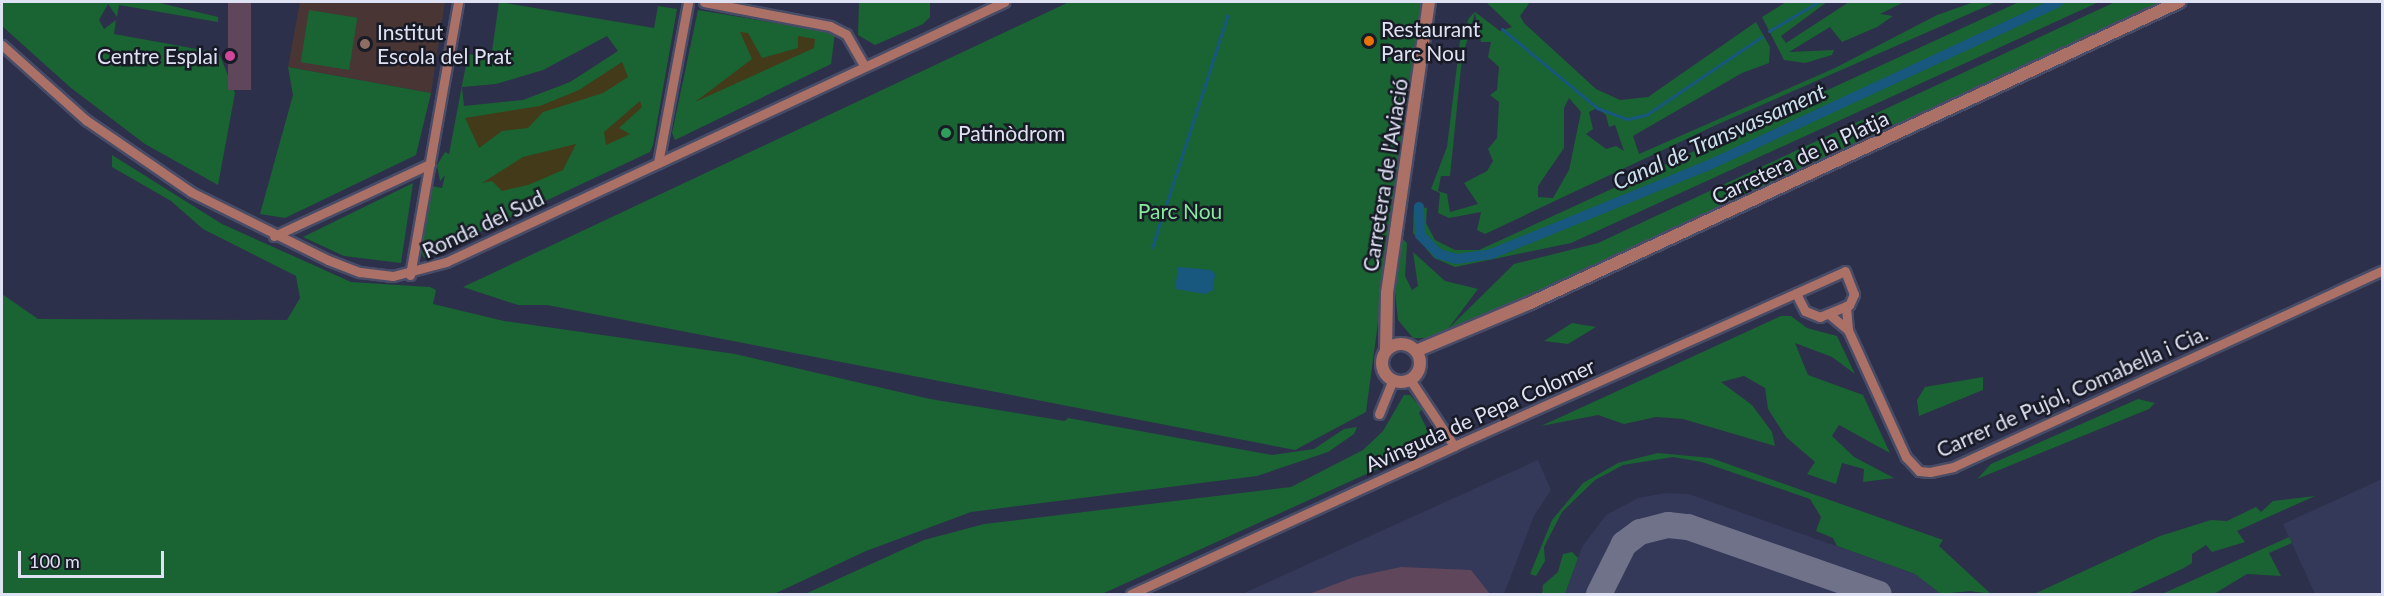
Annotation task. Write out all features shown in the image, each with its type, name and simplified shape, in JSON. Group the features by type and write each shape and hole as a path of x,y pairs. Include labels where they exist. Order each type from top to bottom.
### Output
{"street":[{"path":"410,275 458,2"},
{"path":"658,163 688,2"},
{"path":"704,2 830,26 846,34 864,65"},
{"name":"Ronda del Sud","path":"2,45 86,120 138,158 274,236 360,272 410,275 1004,2"},
{"name":"Carretera de l'Aviació","path":"1386,351 1389,320 1387,294 1430,2"},
{"name":"Carretera de la Platja","path":"1413,348 1437,345 2179,2"},
{"path":"274,236 430,164"},
{"name":"Avinguda de Pepa Colomer","path":"1131,594 1845,271"},
{"name":"Carrer de Pujol, Comabella i Cia.","path":"1845,271 1854,294 1846,306 1848,330 1906,457 1919,471 1930,472 1953,466 2382,271"},
{"name":"Carrer de Pujol, Comabella i Cia.","path":"1796,293 1810,315 1829,314 1848,330"},
{"path":"1829,314 1846,306"},
{"path":"1389,320 1413,348 1420,363 1411,381"},
{"path":"1392,381 1382,366 1386,351 1398,344 1413,348"},
{"name":"Carretera de la Platja","path":"1420,363 1437,345"},
{"path":"1392,381 1411,381"},
{"path":"1379,414 1392,381"},
{"path":"1411,381 1454,446"}],"shaded area":[{"name":"Institut Escola del Prat","path":"300,2 445,2 431,93 288,67"},
{"path":"1227,14 1230,15 1154,250 1151,249"},
{"path":"1178,267 1211,270 1215,274 1213,290 1205,294 1175,289"},
{"path":"1538,460 1551,490 1534,516 1504,594 1242,594"},
{"path":"2382,479 2382,594 2315,594 2283,524"},
{"path":"1665,493 1689,494 1915,574 1941,594 1565,594 1582,547 1606,515 1638,498"}],"green space":[{"path":"2,2 156,2 218,17 218,22 119,5 117,17 108,4 99,20 104,29 116,20 114,34 219,53 235,93 218,185 145,144 71,88 2,26"},
{"path":"499,2 654,28 658,6 677,9 650,152 424,258 421,252 432,186 442,188 445,175 440,181 437,165 445,152 449,154 468,54 491,58","holes":["607,36 618,51 570,82 523,100 464,106 462,87 496,84 543,70"]},
{"path":"859,2 930,2 930,17 923,24 875,45 858,35"},
{"name":"Parc Nou","path":"1069,2 1421,2 1366,412 1295,450 547,305 518,305 463,287"},
{"path":"1486,2 1530,2 1520,16 1524,23 1596,89 1620,100 1648,97 1756,22 1770,47 1769,63 1742,73 1633,136 1639,154 1835,68 1937,15 1974,2 1996,2 1716,125 1485,234 1477,230 1481,212 1449,218 1438,213 1440,193 1431,189 1447,147 1460,41 1469,18 1475,12 1500,31 1512,27","holes":["1475,13 1481,42 1491,42 1488,57 1499,67 1497,90 1490,95 1499,102 1497,138 1488,149 1493,161 1487,171 1464,183 1478,204 1450,212 1447,194 1438,191 1441,176 1450,176 1462,58","1569,98 1581,112 1569,170 1553,198 1538,197 1538,186 1564,148 1564,108","1597,108 1606,115 1609,127 1615,125 1624,151 1616,146 1606,149 1586,134 1593,129 1589,112"]},
{"path":"1786,2 1827,2 1781,36 1786,43 1849,2 1904,2 1880,14 1893,16 1877,27 1842,42 1830,27 1789,52 1834,50 1832,55 1805,63 1784,60 1762,17"},
{"path":"2019,2 2099,2 1571,243 1455,267 1434,258 1413,233 1414,206 1427,208 1426,223 1435,240 1455,250 1479,250"},
{"path":"2115,2 2166,2 1441,338 1413,338 1398,320 1395,292 1401,237 1407,243 1405,276 1412,290 1418,286 1413,252 1445,281 1478,289 1448,329 1514,264 1598,243"},
{"path":"309,10 357,18 349,70 301,62"},
{"path":"698,10 835,33 831,64 675,140 672,133"},
{"path":"288,67 431,93 416,155 285,218 260,214 293,95"},
{"path":"112,155 222,224 351,282 430,287 436,290 433,304 504,321 735,354 930,399 1065,421 1068,418 1272,455 1314,449 1344,429 1357,427 1354,434 1328,452 1257,476 971,512 866,551 774,594 2,594 2,294 38,319 287,320 300,298 296,276 203,229 171,201 112,167"},
{"path":"413,183 401,263 344,256 303,237"},
{"path":"1781,316 1791,316 1807,328 1837,336 1855,374 1832,357 1795,343 1808,375 1863,395 1890,453 1839,425 1832,436 1854,457 1894,478 1863,482 1864,469 1842,463 1836,484 1807,474 1815,462 1786,437 1768,409 1765,388 1744,376 1721,382 1752,405 1772,432 1775,446 1683,419 1656,417 1624,424 1598,415 1541,426"},
{"path":"1572,323 1596,327 1568,344 1544,341"},
{"path":"1983,377 1983,390 1919,416 1917,400 1925,387"},
{"path":"1404,395 1410,395 1422,409 1419,413 1433,441 1428,446 1102,594 805,594 924,540 984,524 1291,487 1363,450 1383,431"},
{"path":"2138,399 2155,403 2149,409 1977,479 1991,464"},
{"path":"1658,453 1711,458 1943,540 1939,546 1991,594 1970,591 1941,594 1915,574 1837,546 1833,538 1816,531 1821,517 1810,499 1702,462 1673,457 1623,465 1595,480 1562,512 1544,547 1545,561 1536,576 1530,574 1552,520 1583,483 1618,463"},
{"path":"2315,496 2237,531 2245,542 2212,552 2206,545 2192,554 2192,563 2128,594 2034,594 2160,536 2211,520 2227,521 2256,507 2261,512 2273,501"},
{"path":"2289,537 2292,543 2269,553 2281,576 2247,574 2214,594 2162,594"},
{"path":"1572,552 1578,558 1565,594 1542,594 1543,585 1558,572 1563,554"}],"sand":[{"path":"740,32 748,33 762,58 798,48 798,36 815,39 814,48 695,102 752,59"},
{"path":"622,62 628,77 603,93 543,112 528,128 502,131 479,148 465,118 540,106 579,90"},
{"path":"640,101 642,107 619,128 630,134 606,145 604,132"},
{"path":"576,144 563,170 528,185 502,191 492,181 482,183 523,157"}],"building":[{"path":"228,2 251,2 251,90 228,90"},
{"path":"1401,567 1471,570 1490,594 1309,594 1354,577"}],"waterway":[{"path":"1769,31 1818,2"},
{"name":"Canal de Transvassament","path":"1419,207 1420,235 1439,254 1456,259 1491,254 1709,165 2058,2"},
{"path":"1502,29 1597,108 1628,119 1646,115 1761,37"}],"taxiway":[{"path":"1599,594 1624,544 1640,532 1668,525 1688,527 1879,594"}],"place":[{"name":"Restaurant Parc Nou","path":"1369,41"},
{"name":"Institut Escola del Prat","path":"365,44"},
{"name":"Centre Esplai","path":"230,56"},
{"name":"Patinòdrom","path":"946,133"}]}
